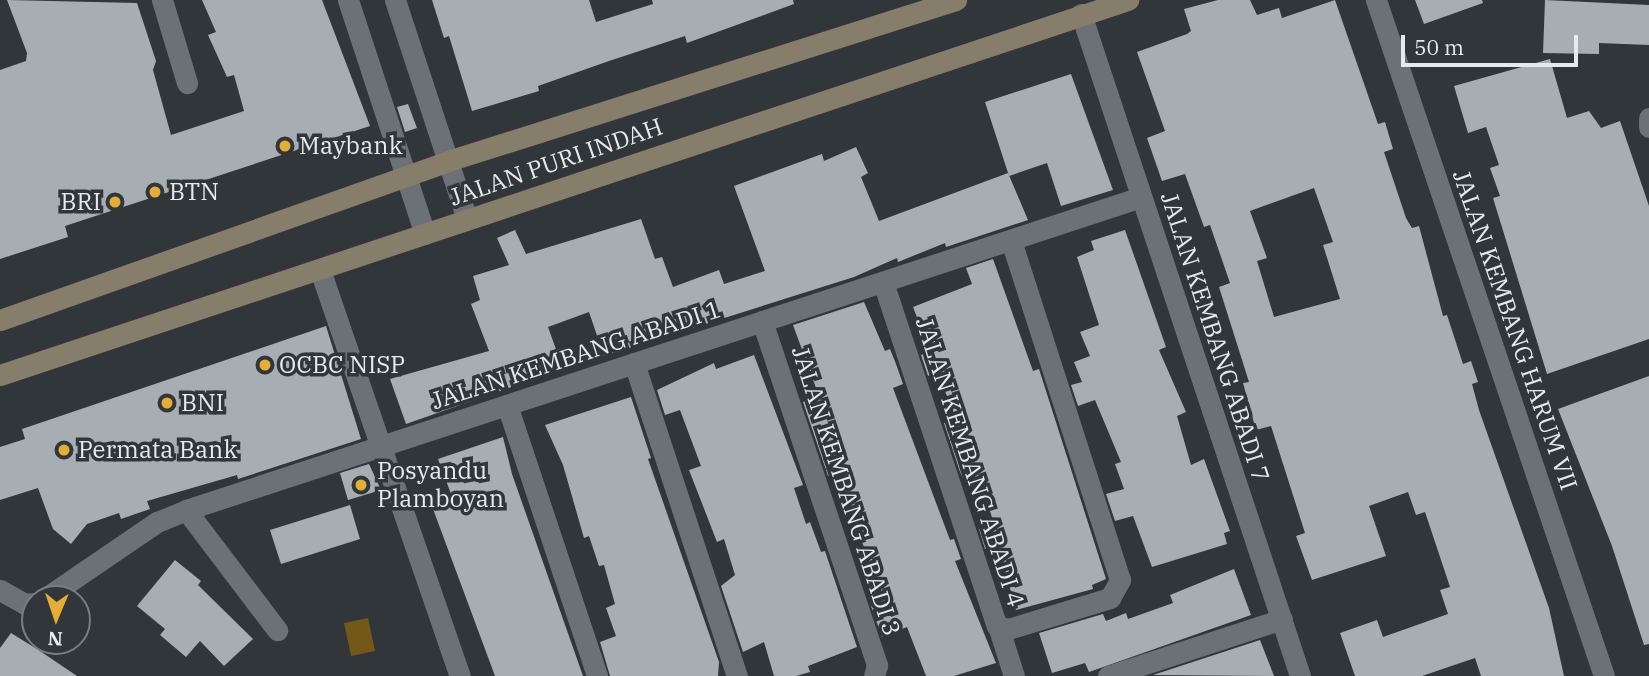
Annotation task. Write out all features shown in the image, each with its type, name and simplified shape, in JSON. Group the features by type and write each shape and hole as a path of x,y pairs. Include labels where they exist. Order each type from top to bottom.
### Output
{"main road":[{"name":"JALAN PURI INDAH","path":"0,320 405,175 956,0"},
{"name":"JALAN PURI INDAH","path":"0,375 1128,0"}],"street":[{"path":"162,0 187,83"},
{"path":"348,0 425,234"},
{"path":"394,0 467,219"},
{"name":"JALAN KEMBANG HARUM VII","path":"1376,0 1604,676"},
{"name":"JALAN KEMBANG ABADI 7","path":"1081,14 1300,676"},
{"path":"1649,118 1649,127"},
{"name":"JALAN KEMBANG ABADI 1","path":"65,585 157,522 186,510 1141,197"},
{"name":"JALAN KEMBANG ABADI 4","path":"883,282 999,629 1110,598 1120,580 1011,240"},
{"path":"320,270 383,446 460,676"},
{"name":"JALAN KEMBANG ABADI 3","path":"762,321 876,675"},
{"path":"634,363 737,676"},
{"path":"506,405 597,676"},
{"path":"186,510 277,630"},
{"path":"0,590 21,602"},
{"path":"1108,676 1282,619"},
{"path":"999,629 1014,676"}],"shaded area":[{"path":"368,618 375,651 351,656 344,623"}],"building":[{"path":"7,0 137,3 156,61 153,70 171,135 244,111 234,75 227,77 208,35 216,32 202,0 322,0 370,126 65,226 68,237 0,259 0,70 26,61 27,53"},
{"path":"432,0 589,0 596,22 653,4 652,0 793,0 794,4 687,43 685,36 609,61 538,86 539,91 472,111 449,36 444,38"},
{"path":"1218,0 1250,0 1257,15 1279,8 1282,18 1335,0 1378,124 1385,122 1393,149 1384,152 1406,218 1412,228 1419,226 1443,316 1447,315 1463,364 1471,361 1478,382 1472,384 1479,410 1549,608 1564,676 1481,676 1475,658 1422,676 1355,676 1340,633 1377,620 1383,637 1448,614 1440,590 1450,587 1425,512 1416,515 1408,492 1369,506 1386,556 1312,580 1296,536 1305,533 1271,426 1256,430 1243,383 1249,382 1219,287 1230,283 1210,225 1204,227 1185,174 1162,181 1147,138 1165,131 1137,52 1191,31 1184,9","holes":["1314,188 1333,242 1323,245 1340,299 1274,317 1257,261 1267,258 1250,211"]},
{"path":"1415,0 1482,0 1483,3 1424,24"},
{"path":"1545,0 1649,5 1649,45 1599,43 1599,54 1543,53"},
{"path":"1550,59 1567,118 1589,111 1601,128 1620,121 1649,206 1649,339 1547,374 1493,198 1500,196 1490,168 1499,165 1486,127 1468,133 1454,86"},
{"path":"1071,74 1113,190 1061,206 1047,163 1009,176 985,102"},
{"path":"408,104 417,128 405,132 397,107"},
{"path":"856,147 868,173 861,177 879,221 1008,173 1028,220 946,247 945,243 898,262 897,258 854,277 604,356 589,312 548,327 563,369 406,424 390,379 489,351 471,304 480,300 473,276 509,265 497,238 515,230 526,254 641,219 655,259 662,257 673,287 719,270 724,284 765,271 734,186 822,154 824,161"},
{"path":"1125,230 1166,347 1159,350 1186,412 1177,416 1191,465 1204,459 1230,531 1224,533 1227,544 1152,567 1133,516 1115,521 1106,494 1124,489 1115,464 1121,462 1095,400 1078,406 1071,385 1082,382 1074,362 1090,356 1080,332 1099,325 1077,257 1094,250 1091,241"},
{"path":"993,259 1033,371 1039,369 1106,579 1092,585 1093,589 1016,610 998,545 985,549 979,529 993,521 980,477 966,484 960,472 944,423 956,418 937,372 928,376 921,355 930,351 913,307 972,284 966,268"},
{"path":"864,302 885,351 890,349 896,364 903,384 893,388 950,540 954,539 961,559 955,561 996,663 954,676 926,676 907,627 882,637 871,606 885,600 835,474 828,476 803,402 819,396 793,325"},
{"path":"326,326 361,439 238,479 237,475 147,501 150,509 121,519 119,513 87,524 71,544 53,529 38,488 0,500 0,447 25,439 22,429"},
{"path":"754,355 803,485 794,488 806,524 810,522 821,552 825,551 857,647 808,666 810,672 796,676 774,676 764,642 743,652 721,586 735,575 724,539 717,542 689,470 701,466 680,410 665,415 657,390 714,363 716,369"},
{"path":"1649,376 1649,644 1644,645 1612,546 1558,409"},
{"path":"631,397 651,458 648,459 719,662 718,676 610,676 600,642 616,636 606,608 615,604 604,565 599,566 589,536 584,538 563,465 545,425"},
{"path":"503,437 512,474 583,676 495,676 433,509 454,502 438,459"},
{"name":"Posyandu Plamboyan","path":"369,464 381,490 348,500 340,473"},
{"path":"350,505 360,539 281,564 270,530"},
{"path":"175,560 201,581 198,585 253,639 224,666 200,641 186,657 160,635 165,629 137,606"},
{"path":"1234,569 1251,615 1089,672 1085,663 1052,673 1039,633 1103,614 1106,621 1126,613 1128,619 1173,603 1170,595"},
{"path":"11,633 21,639 21,655 46,655 77,676 0,676 0,648"},
{"path":"1260,640 1274,676 1153,675"}],"place":[{"name":"Maybank","path":"285,146"},
{"name":"BTN","path":"155,192"},
{"name":"BRI","path":"115,202"},
{"name":"OCBC NISP","path":"265,365"},
{"name":"BNI","path":"167,403"},
{"name":"Permata Bank","path":"64,450"},
{"name":"Posyandu Plamboyan","path":"361,485"}]}
